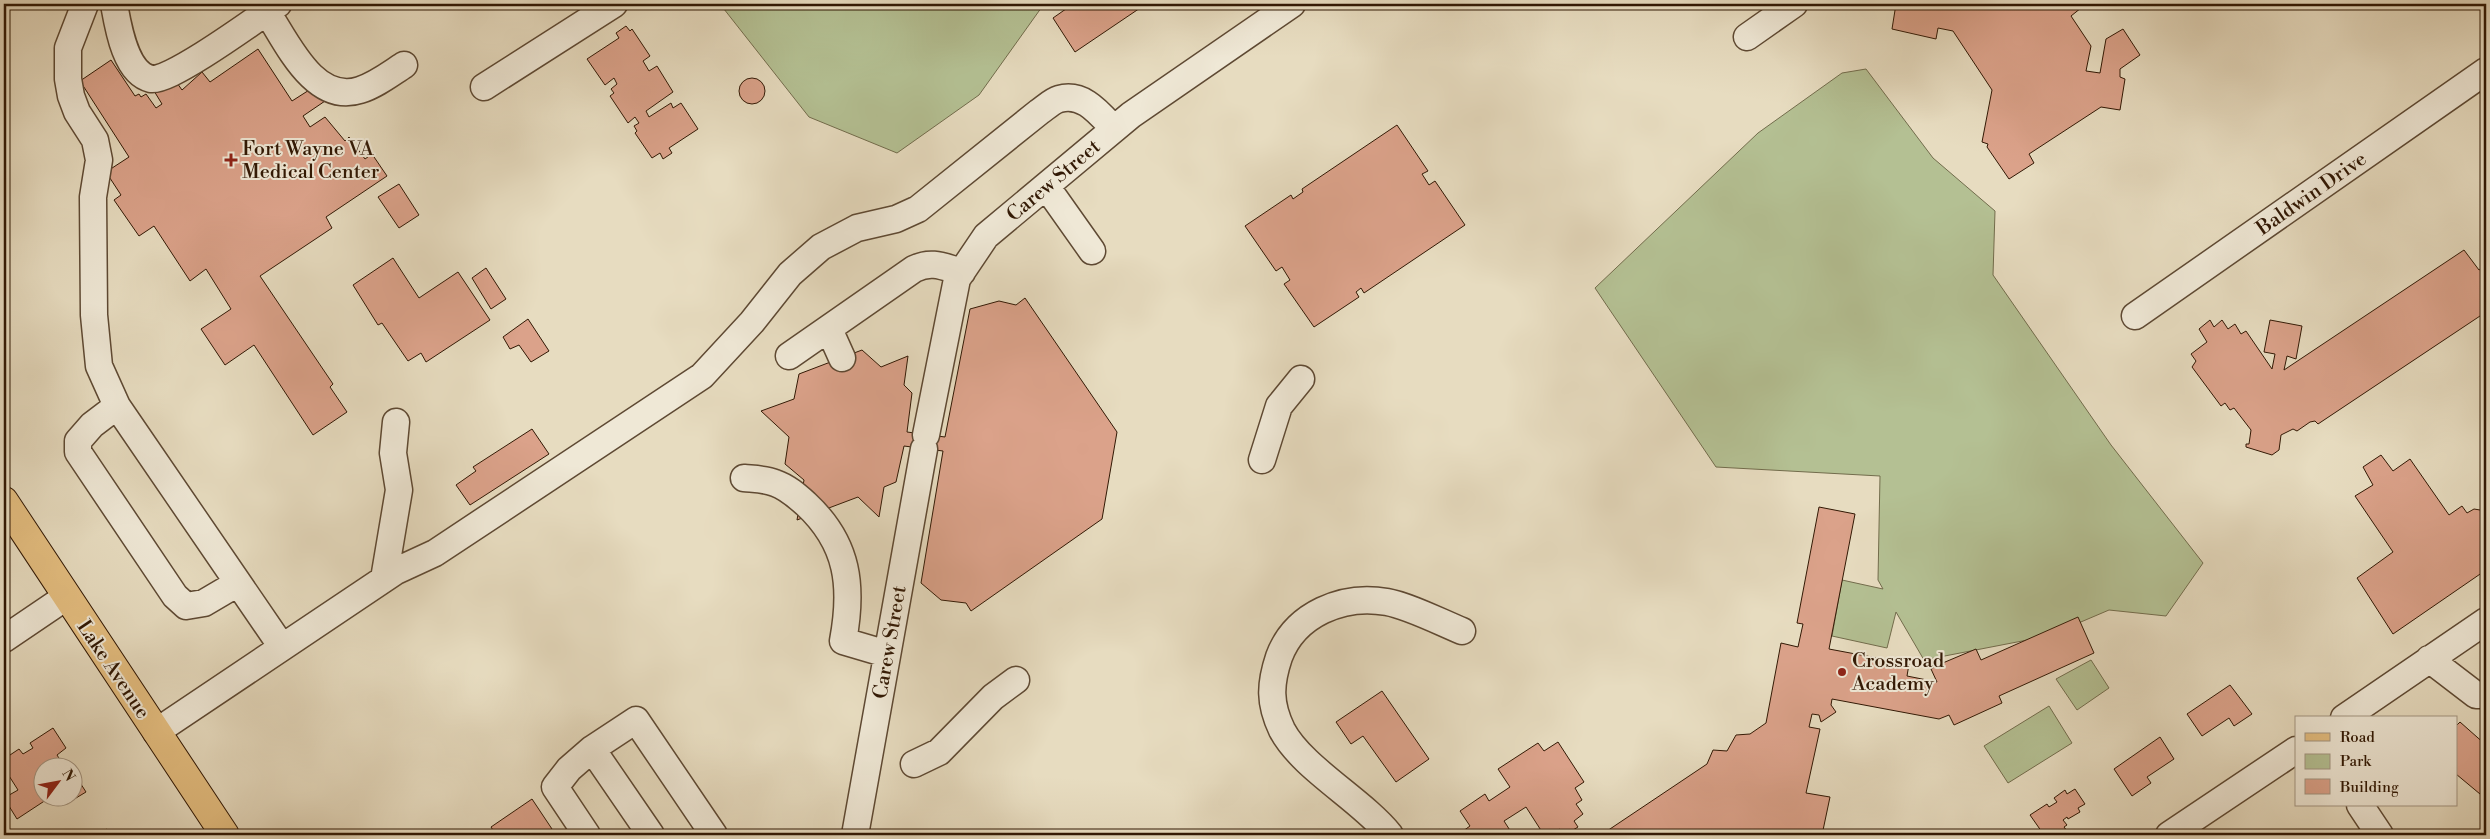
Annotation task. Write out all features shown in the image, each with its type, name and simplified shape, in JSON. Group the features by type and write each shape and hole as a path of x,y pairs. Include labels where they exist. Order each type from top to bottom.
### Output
{"main road":[{"name":"Lake Avenue","path":"4,501 66,597 226,835"}],"street":[{"path":"85,4 68,48 68,79 71,96 77,112 95,140 99,160 93,197 94,316 99,366 117,406 282,647"},
{"path":"114,4 124,50 133,66 150,79 157,79 178,71 272,8 307,72 320,84 334,91 346,93 369,87 404,65"},
{"path":"484,87 614,4"},
{"name":"Carew Street","path":"855,835 925,442 957,279 986,236 1114,129 1292,4"},
{"path":"1746,37 1794,4"},
{"name":"Baldwin Drive","path":"2135,316 2486,71"},
{"path":"156,732 384,579 435,553 702,376 752,322 790,274 821,247 857,228 896,219 918,210 1039,112 1058,99 1079,98 1094,108 1114,129"},
{"path":"1046,186 1092,251"},
{"path":"789,356 914,269 925,264 942,265 962,272"},
{"path":"828,329 842,358"},
{"path":"1262,460 1280,406 1301,379"},
{"path":"117,406 92,425 78,441 78,452 175,596 186,606 204,603 238,582"},
{"path":"384,579 399,490 393,453 396,422"},
{"path":"744,478 775,482 793,492 818,515 834,538 845,564 849,590 843,641 887,654"},
{"path":"4,639 66,597"},
{"path":"1390,835 1344,791 1306,759 1283,731 1273,705 1271,680 1284,643 1301,622 1330,607 1358,601 1388,602 1462,631"},
{"path":"2347,716 2486,621"},
{"path":"2429,659 2476,695 2486,695"},
{"path":"914,764 940,752 993,698 1016,680"},
{"path":"587,835 555,787 569,769 592,749 636,720 714,835"},
{"path":"592,749 651,835"},
{"path":"2169,835 2295,751"},
{"path":"2361,806 2380,835"}],"green space":[{"path":"720,4 1044,4 979,95 897,153 809,117"},
{"path":"1866,69 1933,158 1995,211 1993,275 2111,445 2203,563 2166,616 2109,610 2048,636 1924,660 1896,612 1887,648 1832,636 1842,580 1883,589 1878,580 1880,476 1716,467 1595,288 1758,133 1842,73"},
{"path":"2091,660 2109,688 2077,710 2056,679"},
{"path":"2049,706 2072,743 2008,783 1984,746"}],"building":[{"path":"1073,4 1146,4 1075,52 1053,18"},
{"path":"1896,4 2086,4 2071,16 2091,46 2086,71 2100,73 2106,39 2123,29 2140,55 2120,69 2120,77 2125,79 2120,110 2101,107 2029,154 2034,163 2009,179 1987,147 1988,144 1982,142 1992,90 1953,31 1938,28 1936,39 1892,29"},
{"path":"626,26 630,31 632,29 650,56 643,61 649,71 657,66 673,92 646,111 649,117 671,103 673,108 681,103 698,129 669,148 672,153 663,159 660,153 652,158 635,133 637,131 634,126 639,123 635,117 628,123 610,96 614,93 611,89 617,84 614,78 605,85 587,59 619,38 616,33"},
{"path":"258,49 292,101 317,85 328,99 303,116 310,127 325,117 345,141 349,137 365,159 372,154 387,176 326,217 332,228 260,276 333,384 330,387 347,412 313,435 254,345 225,365 201,329 231,309 206,269 190,281 154,226 139,236 114,200 121,195 106,172 129,157 80,81 111,60 135,96 139,94 141,97 146,94 156,108 162,104 151,86 170,73 182,90 202,72 210,82"},
{"path":"752,78 761,82 765,91 761,100 752,104 743,100 739,91 743,82"},
{"path":"1397,125 1428,171 1422,174 1429,185 1435,181 1465,225 1364,293 1361,288 1356,292 1359,297 1314,327 1284,284 1290,280 1282,267 1276,271 1245,226 1291,195 1293,199 1303,192 1302,189"},
{"path":"399,184 419,215 399,228 378,197"},
{"path":"2464,250 2479,270 2486,266 2486,312 2318,424 2315,421 2310,422 2297,431 2293,429 2281,435 2279,450 2272,455 2246,447 2246,444 2249,444 2251,430 2234,408 2230,410 2225,403 2221,406 2192,367 2196,361 2191,354 2207,342 2199,329 2210,320 2214,327 2222,320 2228,329 2235,324 2241,334 2246,331 2272,369 2275,354 2264,352 2270,320 2302,326 2296,359 2287,356 2284,370"},
{"path":"393,258 419,298 458,272 490,320 426,362 421,353 408,361 382,323 378,325 353,285"},
{"path":"486,268 506,299 491,309 472,278"},
{"path":"1025,298 1117,432 1102,519 971,611 966,603 941,600 921,583 943,451 904,446 896,482 884,487 879,517 858,497 797,520 804,480 785,464 789,437 761,411 794,399 799,374 862,350 881,367 908,356 904,385 912,393 907,432 945,437 970,309 999,301 1016,305"},
{"path":"528,319 549,351 531,362 519,345 510,349 503,337"},
{"path":"532,429 549,454 470,505 456,485 476,471 473,467"},
{"path":"2381,455 2393,471 2410,459 2449,515 2462,506 2467,513 2474,509 2486,511 2486,570 2393,634 2357,578 2393,552 2355,496 2373,485 2363,467"},
{"name":"Crossroad Academy","path":"1819,507 1855,514 1829,649 1909,664 1907,676 1937,682 1931,669 1938,665 1976,649 1981,660 2078,617 2094,653 1999,696 2002,703 1954,725 1949,715 1939,719 1832,699 1831,705 1836,712 1821,722 1819,715 1812,714 1809,727 1820,729 1806,793 1830,797 1822,835 1601,835 1707,764 1713,750 1727,751 1736,735 1750,734 1766,723 1781,643 1798,647 1803,624 1797,623"},
{"path":"2230,685 2252,714 2234,726 2229,718 2202,736 2187,714"},
{"path":"1382,691 1429,759 1396,782 1363,736 1351,744 1336,722"},
{"path":"2460,722 2486,745 2486,799 2458,776 2458,724"},
{"path":"53,728 66,748 58,756 32,756 32,806 37,806 17,819 4,798 18,790 4,768 4,759 19,749 23,754 33,748 30,743"},
{"path":"2160,737 2174,759 2147,777 2151,783 2132,796 2114,769"},
{"path":"1558,742 1584,782 1575,788 1582,800 1576,804 1583,814 1574,821 1578,827 1565,835 1560,829 1551,835 1544,835 1526,807 1504,821 1513,835 1466,835 1463,831 1470,826 1460,811 1485,794 1489,801 1510,787 1498,769 1538,743 1544,751"},
{"path":"82,786 86,792 82,794"},
{"path":"2075,789 2085,804 2078,808 2080,812 2063,820 2067,825 2064,827 2070,835 2044,835 2030,815 2047,804 2049,807 2057,802 2054,798 2065,790 2067,794"},
{"path":"532,799 556,835 496,835 491,827"},
{"path":"107,829 111,835 98,835"}],"place":[{"name":"Fort Wayne VA Medical Center","path":"231,160"},
{"name":"Crossroad Academy","path":"1842,672"}]}
